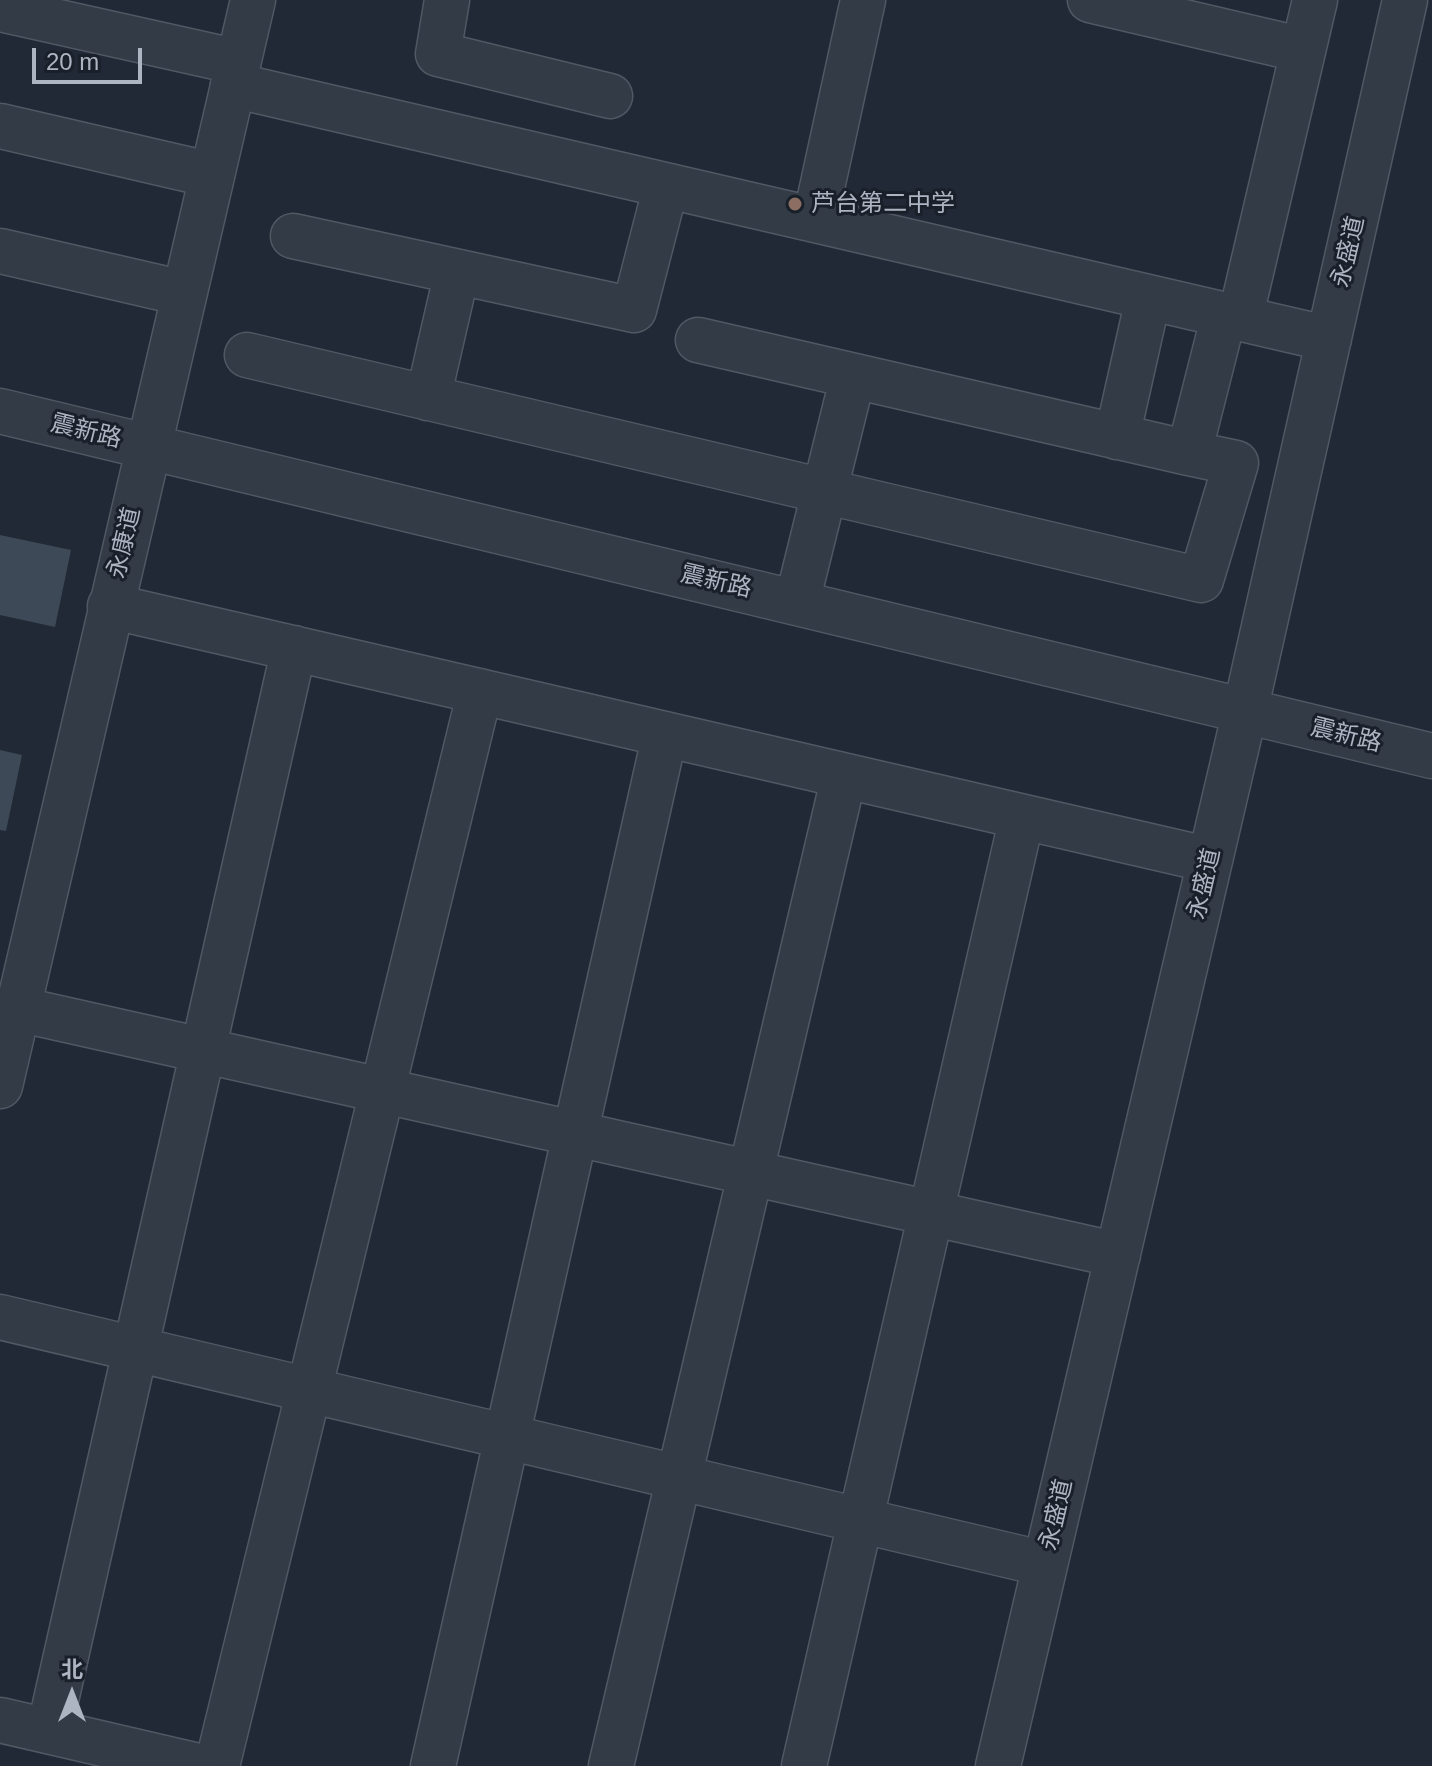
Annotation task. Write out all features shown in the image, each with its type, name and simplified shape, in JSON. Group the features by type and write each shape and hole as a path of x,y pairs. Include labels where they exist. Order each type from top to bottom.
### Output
{"street":[{"name":"永康道","path":"0,1086 253,0"},
{"path":"447,0 438,54 610,96"},
{"path":"815,220 863,0"},
{"path":"1090,0 1303,50"},
{"path":"1189,453 1232,317 1315,0"},
{"name":"永盛道","path":"998,1766 1245,711 1405,0"},
{"path":"0,9 666,186 1329,339"},
{"path":"0,126 212,175"},
{"path":"293,236 634,310 666,186"},
{"path":"0,251 183,293"},
{"path":"428,398 457,272"},
{"path":"1117,437 1148,299"},
{"path":"247,355 1201,580 1236,463 698,340"},
{"path":"797,602 853,376"},
{"name":"震新路","path":"0,411 1432,756"},
{"path":"110,606 1210,860"},
{"path":"49,1731 294,648"},
{"path":"217,1766 480,691"},
{"path":"433,1766 665,734"},
{"path":"611,1766 844,776"},
{"path":"804,1766 1022,817"},
{"path":"18,1009 1118,1255"},
{"path":"0,1317 1045,1564"},
{"path":"0,1720 198,1766"}],"building":[{"path":"0,535 71,550 55,627 0,615"},
{"path":"0,750 22,755 6,831 0,830"}],"place":[{"name":"芦台第二中学","path":"795,204"}]}
